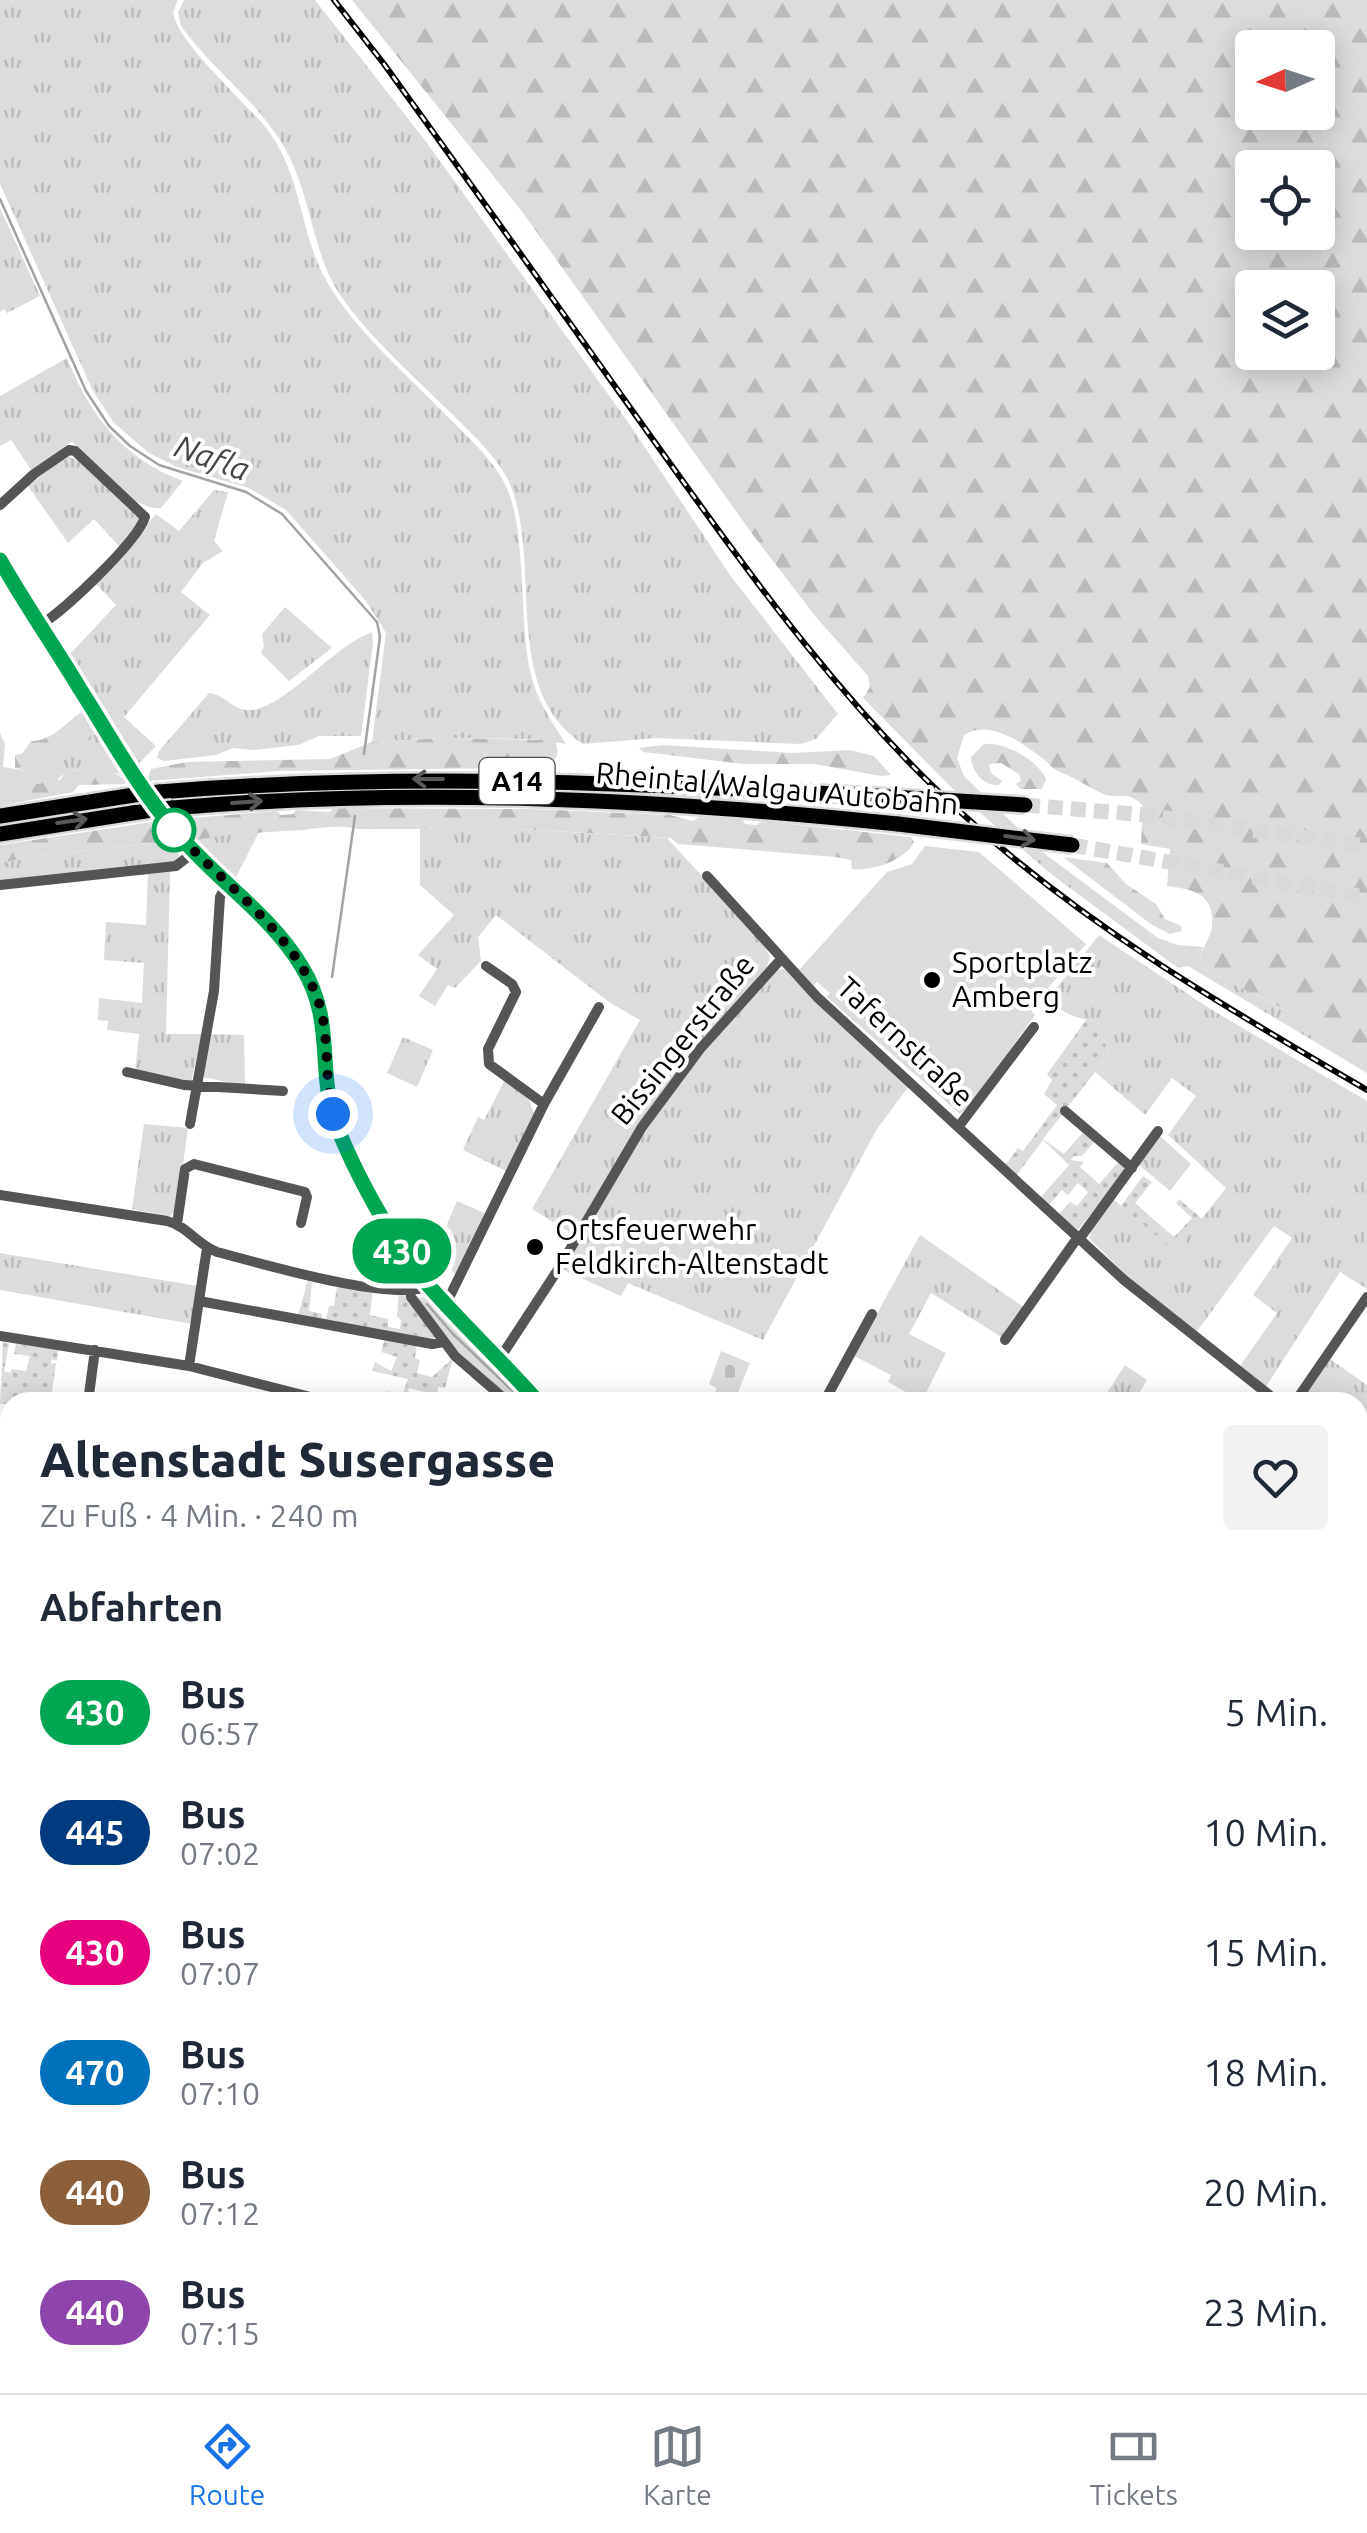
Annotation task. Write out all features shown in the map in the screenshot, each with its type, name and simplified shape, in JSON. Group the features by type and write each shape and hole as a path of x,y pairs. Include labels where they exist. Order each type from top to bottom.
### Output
{"highway":[{"name":"Rheintal/Walgau Autobahn","path":"0,816 320,780 656,785 1025,805"},
{"name":"Rheintal/Walgau Autobahn","path":"0,834 147,799 172,808 256,801 466,797 681,805 898,824 1072,845"}],"main road":[{"path":"0,560 147,799 286,944 307,976 323,1019 328,1093 336,1124 393,1236 429,1286 529,1392"}],"street":[{"path":"0,505 34,474 69,450 75,451 145,516 118,555 40,625"},
{"path":"0,885 176,866 194,852"},
{"name":"Tafernstraße","path":"707,876 817,997 1078,1238 1193,1338 1265,1392"},
{"path":"190,1124 214,991 220,896 227,884"},
{"name":"Bissingerstraße","path":"500,1358 559,1268 642,1127 700,1049 781,958"},
{"path":"486,966 512,984 516,992 488,1049 489,1064 544,1104"},
{"path":"446,1304 544,1104 599,1007"},
{"path":"959,1126 1034,1027"},
{"path":"127,1072 195,1085 283,1092"},
{"path":"1065,1111 1132,1168"},
{"path":"1005,1340 1158,1131"},
{"path":"177,1224 185,1169 194,1164 305,1192 308,1197 300,1223"},
{"path":"0,1195 135,1214 177,1224 207,1248 331,1281 410,1290 429,1286"},
{"path":"189,1366 207,1248"},
{"path":"410,1290 442,1342 497,1392"},
{"path":"1302,1392 1367,1297"},
{"path":"199,1301 432,1344 442,1342"},
{"path":"829,1392 872,1314"},
{"path":"0,1336 189,1366 291,1392"},
{"path":"89,1392 95,1350"}],"green space":[{"path":"0,0 178,0 173,12 186,39 267,129 279,148 313,251 332,290 374,343 475,444 504,482 512,501 520,548 526,649 532,680 566,744 535,739 446,738 372,742 386,633 366,601 286,510 249,488 177,467 149,453 113,422 92,389 0,184"},
{"path":"184,0 315,0 424,139 626,419 730,575 838,714 816,739 801,744 656,738 583,744 557,720 541,691 532,658 524,549 509,482 481,443 386,349 345,302 326,267 288,154 265,119 181,26 178,12"},
{"path":"352,0 1367,0 1367,1050 1207,971 1200,958 1211,930 1210,906 1193,891 1167,886 1170,849 1141,844 1143,806 1137,800 1101,793 1055,770 1015,739 984,730 964,735 957,758 964,776 953,789 863,698 870,687 868,676 816,617 523,213"},
{"path":"0,208 40,296 7,313 5,309 0,312"},
{"path":"67,358 86,398 111,433 143,461 183,481 161,508 150,507 125,494 72,441 32,471 11,440 0,446 0,396"},
{"path":"66,456 78,460 139,515 139,522 120,547 94,519 68,543 28,486"},
{"path":"214,490 228,492 214,541 223,551 203,563 181,592 210,615 124,717 156,746 138,764 70,654 116,605 95,583 156,514 179,531"},
{"path":"285,607 332,648 289,681 261,653 262,634"},
{"path":"372,632 361,736 319,736 298,745 233,748 216,755 164,761 157,758 209,693 245,710 266,706"},
{"path":"83,711 90,723 91,739 28,771 15,768 15,755 22,754 31,741 53,734"},
{"path":"90,723 122,775 68,770 45,783 0,783 0,733 5,744 3,767 28,771 91,728"},
{"path":"446,738 555,740 558,752 554,762 501,768 278,771 150,781 148,778 151,769 187,762 330,759 372,742"},
{"path":"984,744 1011,749 1028,759 1046,779 1042,789 1020,789 1016,784 1021,781 1019,774 1001,763 989,764 991,773 1002,781 999,785 983,781 971,757"},
{"path":"663,745 793,753 850,750 874,756 891,775 814,764 744,764 643,752 639,748"},
{"path":"67,770 109,772 128,784 79,785 73,792 0,806 0,783 42,784 49,776 60,780"},
{"path":"964,776 1045,854 1158,938 1203,947 1200,958 1207,971 1367,1050 1367,1073 1188,966 1178,968 1051,874 953,789"},
{"path":"334,808 530,809 670,815 693,821 699,817 742,819 745,824 757,825 762,821 911,837 914,842 903,855 887,863 852,869 851,860 835,857 678,844 671,838 519,829 331,827 197,840 178,819 277,811 281,815 296,810 329,812"},
{"path":"152,822 167,842 0,863 0,845"},
{"path":"420,829 519,829 667,838 759,938 770,956 767,967 698,1046 574,1235 532,1209 640,1020 609,1002 496,915 478,937 481,961 455,988 448,985 435,1006 419,996 437,969 418,955 454,915 420,885"},
{"path":"259,832 235,879 197,840 231,833"},
{"path":"167,842 180,856 176,862 0,881 0,863"},
{"name":"Sportplatz Amberg","path":"925,846 979,852 1086,944 1030,1009 1035,1015 960,1114 827,997 830,993 817,982 813,986 799,970 887,872 912,864"},
{"path":"1063,857 1107,863 1126,884 1156,904 1165,919 1181,926 1182,931 1170,934 1152,925"},
{"path":"170,872 166,1034 202,1034 191,1082 135,1072 139,1034 107,1030 108,1021 98,1020 99,998 142,1003 144,963 104,960 106,922 146,925 148,874"},
{"path":"1099,935 1212,1010 1367,1101 1367,1289 1340,1272 1265,1388 1238,1369 1277,1313 1253,1295 1292,1238 1274,1226 1195,1334 1135,1284 1090,1239 1091,1230 1114,1200 1176,1251 1226,1188 1168,1135 1196,1096 1172,1078 1145,1115 1095,1072 1109,1054 1097,1022 1070,1015 1047,1000"},
{"path":"784,969 909,1086 877,1129 763,1340 628,1283 621,1296 563,1270 647,1128 703,1052 775,970"},
{"path":"1086,1020 1097,1022 1109,1054 1043,1139 1064,1154 1084,1131 1096,1140 1082,1156 1071,1160 1084,1162 1080,1167 1099,1184 1119,1161 1124,1167 1123,1174 1077,1231 1059,1214 1070,1202 1077,1206 1088,1192 1078,1183 1068,1195 1062,1190 1049,1205 1040,1198 1069,1165 1043,1140 1016,1176 1006,1164 1018,1148 1023,1151 1057,1105 1044,1094 1052,1080 1047,1074"},
{"path":"208,1034 244,1035 245,1086 203,1077"},
{"path":"403,1037 433,1050 417,1087 387,1073"},
{"path":"505,1080 528,1097 534,1113 508,1172 463,1150 478,1117 484,1120"},
{"path":"144,1124 188,1128 177,1209 169,1217 132,1209"},
{"path":"1160,1136 1191,1164 1170,1191 1139,1165"},
{"path":"1143,1176 1152,1182 1135,1203 1174,1237 1192,1218 1176,1203 1179,1199 1202,1219 1176,1252 1121,1206"},
{"path":"457,1201 487,1214 457,1275 441,1263 453,1248 441,1238"},
{"path":"920,1235 1025,1308 1003,1338 931,1293 909,1334 946,1353 926,1392 906,1392 888,1382 891,1375 854,1356"},
{"path":"0,1253 198,1286 192,1324 0,1290"},
{"path":"308,1280 312,1283 309,1311 322,1314 322,1318 326,1319 329,1306 334,1306 337,1287 373,1289 370,1315 388,1319 388,1327 400,1329 399,1293 435,1337 433,1340 298,1315"},
{"path":"418,1298 437,1302 520,1392 500,1392 456,1353"},
{"path":"385,1338 417,1344 417,1373 432,1377 453,1358 445,1388 424,1392 409,1388 403,1392 408,1379 372,1371 375,1362 391,1371 397,1357 381,1352"},
{"path":"3,1342 9,1344 4,1371 10,1373 12,1369 26,1371 30,1356 14,1354 16,1344 58,1350 57,1361 52,1359 51,1364 56,1363 52,1392 1,1392"},
{"path":"721,1351 750,1363 738,1392 715,1392 717,1388 709,1384"},
{"path":"1330,1359 1367,1385 1367,1392 1308,1392"},
{"path":"1125,1365 1147,1380 1140,1392 1107,1392"}],"waterway":[{"name":"Nafla","path":"0,199 86,391 109,426 159,465 246,492 282,514 377,622 380,637 364,754"},
{"name":"Nafla","path":"332,977 355,816"},
{"name":"Nafla","path":"427,1304 514,1392"}],"tunnel":[{"path":"1025,805 1146,815 1367,846"},
{"path":"1072,845 1367,897"}],"railway":[{"path":"334,0 759,585 878,730 967,818 1061,895 1211,997 1367,1090"}],"bus line":[{"name":"430","path":"0,560 102,725 172,828 277,934 301,965 323,1019 328,1093 336,1124 393,1236 429,1286 529,1392"}],"place":[{"name":"Sportplatz Amberg","path":"932,980"},
{"name":"Ortsfeuerwehr Feldkirch-Altenstadt","path":"535,1247"}],"route":[{"path":"174,830 281,939 307,976 325,1031 333,1114"}]}
